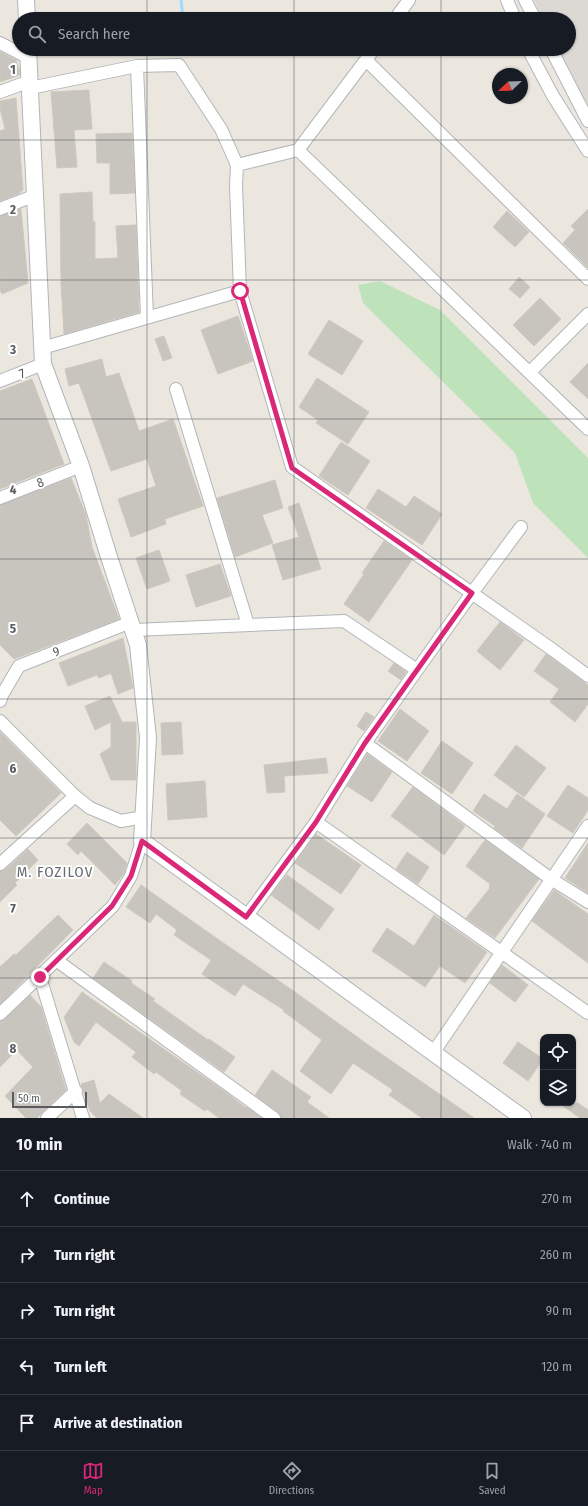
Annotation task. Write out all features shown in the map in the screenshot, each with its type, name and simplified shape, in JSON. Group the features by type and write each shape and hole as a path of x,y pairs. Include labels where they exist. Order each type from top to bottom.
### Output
{"street":[{"path":"26,0 27,12"},
{"path":"400,12 409,0"},
{"path":"507,0 512,12"},
{"path":"525,0 531,12"},
{"path":"0,43 12,48"},
{"path":"0,1014 112,906 131,876 142,841 148,738 138,645 108,557 81,466 43,364 29,56"},
{"path":"237,165 298,150 369,56"},
{"path":"532,56 553,96 588,151"},
{"path":"555,56 588,121"},
{"path":"366,60 588,279"},
{"path":"0,92 30,84 137,66 179,64 221,130 237,165 236,186 240,291 292,468 472,593 588,676"},
{"path":"137,66 148,317"},
{"path":"298,150 588,429"},
{"path":"0,209 36,195"},
{"path":"42,348 240,291"},
{"path":"530,372 588,314"},
{"name":"7","path":"0,381 43,364"},
{"path":"176,389 248,625"},
{"name":"8","path":"0,498 81,466"},
{"path":"246,917 316,822 365,743 521,527"},
{"name":"9","path":"0,701 19,666 132,626 248,625 344,621 417,670"},
{"path":"0,722 75,796 90,808 121,821 144,817"},
{"path":"365,743 551,879 588,902"},
{"path":"0,864 75,796"},
{"path":"316,822 588,1013"},
{"path":"433,1053 588,826"},
{"path":"142,841 523,1118"},
{"path":"56,960 274,1118"},
{"path":"40,977 85,1116"},
{"path":"47,1118 76,1091"}],"shaded area":[{"path":"534,0 588,0 588,118 559,56 576,56 576,12 540,12"}],"green space":[{"path":"380,281 440,310 588,458 588,558 533,503 515,453 363,303 358,285"}],"building":[{"path":"0,52 16,60 20,75 0,82"},
{"path":"89,90 92,129 74,130 77,167 57,168 51,92"},
{"path":"16,98 23,190 20,193 0,201 0,131 5,129 0,109 0,101"},
{"path":"132,133 135,193 110,194 110,163 97,163 96,134"},
{"path":"92,192 93,222 95,222 95,259 118,258 116,226 136,225 139,312 64,334 61,284 60,194"},
{"path":"21,209 28,283 2,294 0,290 0,216"},
{"path":"588,209 588,268 563,243 575,230 571,226"},
{"path":"507,211 529,232 515,247 493,227"},
{"path":"519,277 530,287 520,298 509,289"},
{"path":"540,298 561,319 534,346 513,325"},
{"path":"238,316 253,361 218,374 201,330"},
{"path":"329,320 363,341 342,375 308,354"},
{"path":"164,336 172,358 163,361 155,339"},
{"path":"102,359 106,377 119,373 139,431 173,419 203,506 165,519 166,524 131,537 118,499 156,486 147,459 111,471 79,383 69,386 65,369"},
{"path":"588,363 588,399 570,382"},
{"path":"317,378 369,412 348,444 316,423 318,420 299,407"},
{"path":"32,379 64,464 0,489 0,391"},
{"path":"341,442 370,461 348,495 319,476"},
{"path":"71,478 86,515 92,547 119,619 14,659 0,645 0,505"},
{"path":"275,480 283,508 262,515 273,543 235,557 217,498"},
{"path":"378,489 406,507 414,496 442,514 422,545 366,508"},
{"path":"299,503 321,569 283,580 272,545 299,537 288,507"},
{"path":"384,541 412,560 369,622 344,604 364,574 362,573"},
{"path":"159,550 170,581 147,589 136,558"},
{"path":"220,564 231,596 196,607 186,575"},
{"path":"500,622 524,640 500,670 477,651"},
{"path":"123,638 133,688 118,694 111,673 99,678 97,675 68,686 59,663"},
{"path":"546,654 588,685 588,704 575,722 550,702 559,689 534,671"},
{"path":"394,663 406,672 401,680 388,671"},
{"path":"110,696 122,722 136,722 136,780 111,780 100,754 111,747 111,722 95,730 85,706"},
{"path":"400,709 429,731 407,761 378,741"},
{"path":"366,712 374,717 364,731 357,726"},
{"path":"181,722 183,754 162,755 161,723"},
{"path":"0,732 61,793 16,836 0,820"},
{"path":"442,741 473,763 452,794 421,773"},
{"path":"516,745 546,768 524,797 494,775"},
{"path":"367,754 392,772 372,802 347,786"},
{"path":"326,758 328,773 284,776 285,792 267,793 264,765"},
{"path":"205,781 207,817 168,820 166,784"},
{"path":"568,785 588,798 588,810 573,833 547,816"},
{"path":"413,787 465,826 444,855 391,816"},
{"path":"484,794 507,809 517,794 545,814 522,848 494,828 495,826 473,811"},
{"path":"87,823 127,863 124,873 115,885 81,851 78,855 67,844"},
{"path":"316,834 361,865 341,894 295,863"},
{"path":"485,840 539,879 495,938 466,918 490,888 490,884 466,866"},
{"path":"588,843 588,893 565,878"},
{"path":"28,849 38,860 15,883 17,885 0,902 0,871 5,870"},
{"path":"407,852 429,867 418,884 396,869"},
{"path":"287,875 334,909 319,930 271,895"},
{"path":"141,885 474,1118 422,1118 389,1095 393,1090 353,1063 331,1094 300,1071 322,1040 283,1011 284,1010 243,984 235,996 202,974 211,960 174,935 177,930 156,914 150,923 126,907"},
{"path":"554,890 588,914 588,963 532,921"},
{"path":"58,915 73,930 0,1004 0,967 14,954 16,955"},
{"path":"434,915 487,952 465,983 440,966 425,987 372,951 387,928 414,946"},
{"path":"104,962 155,999 153,1001 235,1057 224,1072 93,978"},
{"path":"502,965 528,985 515,1002 490,983"},
{"path":"82,992 261,1118 219,1118 207,1109 205,1111 180,1094 182,1091 156,1072 154,1074 132,1057 136,1052 96,1022 79,1046 74,1042 64,1017"},
{"path":"30,995 41,1007 66,1090 37,1118 26,1118 5,1096 33,1067 17,1050 0,1067 0,1021 5,1019"},
{"path":"518,1042 540,1057 540,1063 528,1081 503,1063"},
{"path":"272,1070 311,1097 307,1102 329,1118 281,1118 278,1112 255,1095"},
{"path":"94,1080 100,1103 109,1094 143,1118 97,1118 90,1111 81,1084"},
{"path":"576,1103 578,1103 588,1110 588,1118 580,1118 563,1106 576,1106"}],"waterway":[{"path":"181,0 182,12"}],"district":[{"name":"M. FOZILOV","path":"55,872"}],"route":[{"path":"40,977 112,906 131,876 142,841 246,917 316,822 365,743 472,593 292,468 240,291"}]}
